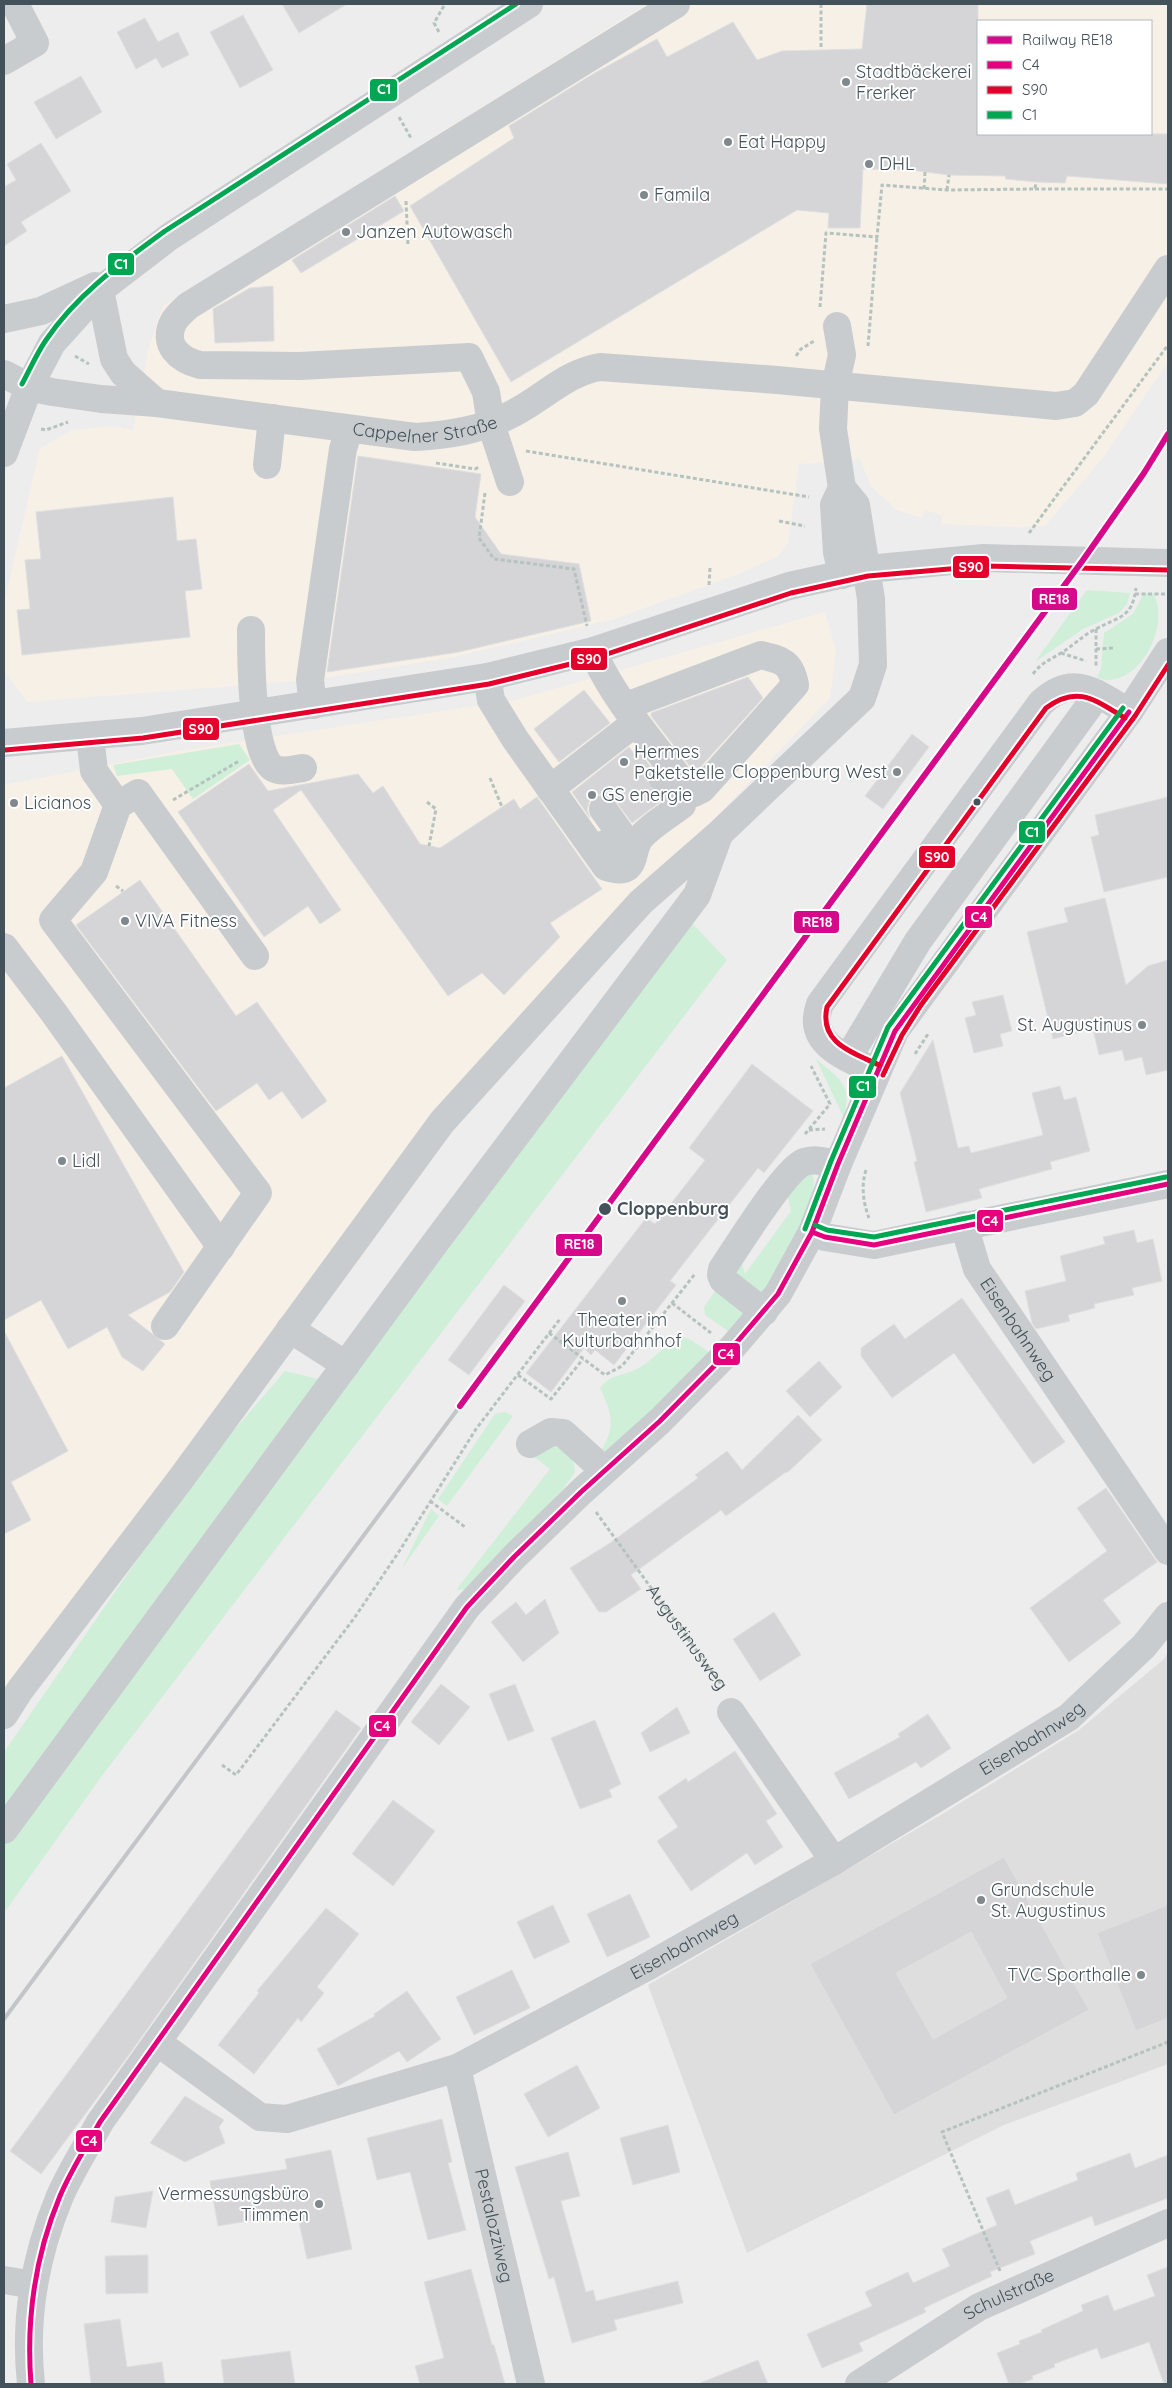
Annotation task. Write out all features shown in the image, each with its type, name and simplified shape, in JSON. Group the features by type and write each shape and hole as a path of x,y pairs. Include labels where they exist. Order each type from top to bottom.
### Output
{"street":[{"path":"4,62 35,43 15,4"},
{"path":"4,453 29,386 52,343 109,282 169,237 528,4"},
{"path":"498,486 486,392 469,357 341,364 200,365 187,362 178,356 171,342 171,329 174,320 188,306 422,159 676,4"},
{"name":"Cappelner Straße","path":"4,374 29,386 101,399 158,403 415,437 454,433 491,424 514,414 584,370 600,367 1056,406 1075,403 1086,394 1168,269"},
{"path":"4,319 41,311 109,282"},
{"path":"109,282 114,359 123,373 158,403"},
{"path":"4,1715 20,1690 174,1487 442,1122 640,902 721,832 862,698 873,665 871,599 855,572 856,506 842,488 833,429 834,386 842,355 825,323"},
{"path":"267,465 272,418"},
{"path":"313,705 310,680 343,449 349,429"},
{"path":"4,743 90,736 255,714 487,677 593,651 789,586 855,572 984,558 1168,563"},
{"path":"251,630 255,714 266,761 274,769 282,771 303,768"},
{"path":"487,677 491,700 514,739 566,782 606,866 615,870 624,868 634,860 640,838 682,805 634,729 601,671 593,651"},
{"path":"31,2384 29,2326 34,2285 43,2243 61,2195 100,2122 467,1607 514,1557 581,1492 660,1421 732,1350 778,1294 812,1232 838,1164 895,1031 1129,712 1168,652"},
{"path":"603,809 623,837 622,847 617,851 610,850 568,794 560,790 566,782 634,729 761,655 780,660 792,671 795,685 702,789 694,793 686,787 634,729"},
{"path":"876,1072 825,1044 816,1027 816,1015 820,1004 1041,703 1057,691 1074,686 1098,694 1129,712"},
{"path":"848,1058 918,941 1098,694"},
{"path":"90,736 94,771 118,805"},
{"path":"165,1326 258,1193 53,920 94,872 118,805 138,793 255,956"},
{"path":"4,1830 346,1365 697,895 721,832"},
{"path":"4,947 54,1013 221,1247"},
{"path":"764,1312 723,1280 721,1275 722,1269 757,1216 798,1165 812,1160 838,1164"},
{"path":"812,1232 825,1237 874,1245 1168,1184"},
{"name":"Eisenbahnweg","path":"964,1225 977,1270 1168,1551"},
{"path":"290,1329 346,1365"},
{"path":"530,1444 551,1432 563,1433 604,1470"},
{"name":"Eisenbahnweg","path":"157,2042 260,2117 287,2120 457,2068 643,1969 834,1861 1069,1717 1144,1646 1168,1616"},
{"name":"Augustinusweg","path":"731,1712 834,1861"},
{"name":"Pestalozziweg","path":"457,2068 531,2384"},
{"name":"Schulstraße","path":"859,2384 979,2307 1168,2223"},
{"path":"4,2280 34,2285"}],"path":[{"path":"821,4 822,49"},
{"path":"387,94 422,159"},
{"path":"924,189 925,172"},
{"path":"947,190 949,175"},
{"path":"1035,189 1036,182"},
{"path":"868,352 882,185 947,190 1168,189"},
{"path":"406,194 408,245"},
{"path":"839,234 840,228"},
{"path":"794,360 796,354 815,341 825,323 826,233 877,237"},
{"path":"1028,535 1168,345"},
{"path":"519,450 812,498"},
{"path":"475,469 482,470"},
{"path":"498,486 479,538 494,560 574,569 593,651"},
{"path":"780,521 806,526"},
{"path":"1031,676 1047,660 1096,629 1123,618 1131,608 1135,594 1136,562"},
{"path":"709,588 710,568"},
{"path":"1135,594 1168,594"},
{"path":"1096,649 1115,648"},
{"path":"1060,653 1072,655 1096,666"},
{"path":"153,813 244,758 263,752"},
{"path":"490,778 502,807"},
{"path":"428,802 436,809 429,846"},
{"path":"912,1060 931,1028"},
{"path":"800,1140 830,1104 808,1059"},
{"path":"868,1165 862,1181 865,1207 874,1230 874,1245"},
{"path":"550,1333 605,1375 615,1372 622,1366 701,1267"},
{"path":"672,1303 732,1350"},
{"path":"222,1765 236,1775 355,1618 476,1429 560,1319"},
{"path":"518,1375 551,1400 583,1359"},
{"name":"Augustinusweg","path":"581,1492 729,1695 731,1712"},
{"path":"430,1501 465,1528"},
{"path":"1010,2294 942,2132 1168,2042"}],"shaded area":[{"path":"647,4 1168,4 1168,362 1102,459 1045,526 941,524 942,515 925,510 922,518 897,510 871,486 860,459 799,464 788,543 778,556 744,572 614,619 454,657 310,680 27,702 4,670 4,604 40,448 72,430 113,426 133,430 149,347 163,306"},
{"path":"825,612 836,651 830,698 643,893 431,1126 4,1713 4,785 179,751 515,700"},
{"name":"Grundschule St. Augustinus","path":"1168,1652 1168,2064 1004,2125 747,2253 648,1985 939,1816 1079,1730 1164,1659"}],"green space":[{"path":"1087,590 1130,593 1127,604 1119,613 1083,629 1035,662"},
{"path":"1144,593 1153,593 1158,606 1158,622 1148,653 1138,666 1126,675 1112,680 1097,678 1101,669 1104,633 1133,614"},
{"path":"239,744 250,760 193,799 172,769 117,776 113,765"},
{"path":"691,922 727,960 104,1773 4,1913 4,1752 198,1472 285,1371 340,1384"},
{"path":"816,1059 838,1078 845,1089 847,1097 844,1118"},
{"path":"801,1173 812,1174 814,1184 806,1214 769,1287 761,1293 736,1281 732,1266 740,1256 745,1274 791,1211 786,1190"},
{"path":"718,1287 746,1314 732,1334 705,1315 704,1307"},
{"path":"682,1337 691,1340 712,1354 608,1451 601,1451 609,1435 611,1420 600,1388 609,1380 637,1369 670,1343"},
{"path":"505,1412 513,1416 447,1506 438,1499 495,1414"},
{"path":"553,1446 563,1450 572,1458 575,1472 564,1488 467,1589 456,1590 550,1469 533,1456"},
{"path":"431,1509 439,1516 401,1570"}],"building":[{"path":"282,4 347,4 299,33"},
{"name":"Famila","path":"867,4 978,4 977,135 1168,134 1168,184 1067,176 1065,183 1036,182 1006,179 1005,176 949,175 911,170 863,169 860,228 828,228 829,213 797,210 511,382 410,206 514,138 509,126 593,74 657,39 667,57 733,22 757,60 782,51 862,49"},
{"path":"243,15 273,70 240,88 210,32"},
{"path":"145,18 158,42 178,32 189,55 162,68 156,58 136,69 117,32"},
{"path":"81,76 102,112 56,139 34,102"},
{"path":"41,143 71,191 21,222 27,231 4,246 4,187 16,180 7,164"},
{"name":"Janzen Autowasch","path":"395,196 404,211 301,273 292,260"},
{"path":"273,286 274,341 215,343 213,309 250,288"},
{"path":"358,456 481,474 475,517 501,554 579,564 591,621 459,652 327,672"},
{"path":"173,497 177,541 196,539 202,589 185,591 190,637 22,655 17,610 30,609 25,560 41,559 36,512"},
{"path":"748,677 763,698 695,773 651,716 651,713"},
{"path":"584,690 610,723 559,762 534,729"},
{"name":"Cloppenburg West","path":"912,734 929,747 883,809 865,796"},
{"name":"GS energie","path":"629,747 638,759 640,753 651,767 647,780 660,802 632,823 615,800 609,795 601,794 594,796 589,802 587,810 590,818 572,792"},
{"path":"249,764 268,791 358,774 373,793 383,786 420,844 440,848 514,799 520,809 537,797 602,889 550,923 560,937 504,995 482,973 448,996 301,790 273,810 341,910 320,924 308,906 264,937 178,812"},
{"path":"1168,797 1168,877 1104,892 1091,837 1099,835 1095,815"},
{"path":"140,880 236,1016 257,1002 327,1101 302,1119 282,1091 269,1100 257,1083 216,1111 76,925"},
{"path":"1105,898 1126,985 1148,966 1168,960 1168,1070 1146,1075 1142,1057 1125,1061 1122,1050 1099,1055 1093,1029 1053,1039 1027,932 1068,922 1064,908"},
{"path":"1003,995 1012,1031 1000,1034 1003,1046 974,1053 965,1018 976,1015 972,1002"},
{"path":"933,1040 958,1148 969,1146 971,1153 1043,1135 1032,1093 1060,1086 1064,1100 1076,1097 1090,1151 1050,1162 1052,1169 979,1189 982,1198 926,1212 914,1162 917,1161 900,1093"},
{"name":"Lidl","path":"62,1056 184,1272 170,1292 128,1315 165,1344 143,1371 122,1357 107,1327 68,1349 41,1300 4,1320 4,1088"},
{"path":"752,1064 813,1111 764,1173 758,1168 670,1281 676,1285 614,1365 595,1350 591,1355 584,1348 551,1392 526,1373 646,1218 655,1224 705,1160 689,1148"},
{"path":"1134,1230 1137,1243 1153,1239 1162,1281 1132,1288 1134,1295 1094,1304 1095,1308 1068,1315 1070,1321 1036,1329 1032,1323 1025,1291 1066,1281 1060,1256 1105,1244 1103,1237"},
{"path":"504,1285 525,1301 469,1375 448,1360"},
{"path":"962,1298 1065,1442 1033,1464 954,1353 892,1398 861,1356 861,1348 894,1324 905,1339"},
{"path":"4,1331 68,1451 11,1482 31,1520 4,1534"},
{"path":"819,1361 842,1387 810,1417 786,1391"},
{"path":"798,1415 822,1440 787,1473 726,1516 721,1510 631,1575 641,1589 606,1612 599,1612 570,1568 610,1543 698,1478 695,1475 727,1451 742,1470"},
{"path":"1106,1488 1157,1562 1103,1600 1121,1623 1069,1662 1030,1608 1107,1551 1077,1508"},
{"path":"545,1599 559,1633 523,1662 491,1622 516,1602 526,1615"},
{"path":"774,1612 801,1655 760,1681 733,1639"},
{"path":"441,1684 470,1707 439,1745 411,1722"},
{"path":"515,1684 534,1731 508,1741 489,1694"},
{"path":"677,1707 690,1733 650,1752 641,1733"},
{"path":"336,1710 361,1728 131,2052 41,2174 10,2151"},
{"path":"928,1714 951,1748 921,1768 916,1762 849,1799 834,1773 900,1737 898,1734"},
{"path":"595,1720 621,1784 609,1790 612,1797 580,1809 551,1738"},
{"path":"735,1751 777,1814 766,1821 783,1847 755,1865 747,1853 691,1891 657,1841 678,1827 658,1797 686,1778 688,1782"},
{"path":"393,1800 435,1831 393,1886 352,1854"},
{"path":"1004,1857 1089,2010 894,2115 810,1964","holes":["971,1932 1007,1998 933,2039 896,1973"]},
{"path":"630,1894 650,1937 607,1957 587,1914"},
{"path":"553,1905 570,1942 534,1959 517,1922"},
{"name":"TVC Sporthalle","path":"1168,1905 1168,2018 1136,2031 1097,1933"},
{"path":"326,1908 359,1934 317,1987 324,1993 301,2022 298,2018 254,2074 218,2045 259,1993 257,1991"},
{"path":"512,1970 530,2008 474,2035 456,1997"},
{"path":"407,1991 441,2039 407,2062 399,2051 338,2086 317,2049 375,2016 374,2014"},
{"path":"577,2065 600,2108 548,2137 524,2094"},
{"path":"185,2096 224,2120 219,2127 225,2143 185,2162 150,2143"},
{"path":"442,2119 452,2162 448,2163 466,2230 428,2240 410,2172 377,2180 367,2138"},
{"path":"668,2125 680,2172 633,2185 620,2138"},
{"path":"331,2150 352,2249 307,2259 297,2213 218,2226 210,2181 287,2169 285,2159"},
{"path":"568,2152 580,2196 561,2201 586,2292 593,2290 596,2301 678,2281 683,2303 614,2320 617,2330 572,2343 554,2277 549,2279 515,2167"},
{"path":"1130,2153 1135,2168 1168,2155 1168,2198 1095,2226 1092,2216 1030,2241 1035,2254 990,2272 992,2276 924,2308 926,2312 859,2343 863,2351 822,2368 807,2334 872,2306 865,2292 908,2272 913,2283 950,2266 942,2249 997,2225 986,2198 1009,2189 1015,2205 1078,2180 1076,2173"},
{"path":"153,2191 146,2228 111,2222 115,2197"},
{"path":"148,2255 148,2293 106,2294 105,2256"},
{"path":"1168,2267 1168,2384 1164,2384 1149,2342 1101,2359 1097,2348 1054,2364 1055,2367 1032,2376 1033,2379 1019,2384 1009,2384 997,2353 1020,2344 1019,2341 1042,2332 1041,2330 1083,2311 1081,2305 1108,2295 1114,2311 1155,2296 1147,2275"},
{"path":"471,2269 505,2384 420,2384 415,2366 444,2358 424,2282"},
{"path":"120,2319 127,2367 162,2362 165,2384 91,2384 84,2324"},
{"path":"290,2351 295,2384 224,2384 221,2360"},
{"path":"758,2360 768,2384 700,2384 700,2383"}],"railway":[{"path":"4,2019 460,1406"}],"rail line":[{"name":"RE18","path":"460,1406 1083,560 1144,473 1168,434"}],"transit line":[{"name":"C1","path":"22,384 40,350 58,323 101,280 132,255 165,231 516,4"},
{"name":"S90","path":"5,750 143,738 489,684 595,658 791,593 868,576 984,566 1168,570"},
{"name":"S90","path":"883,1075 902,1035 921,1005 1135,716 1168,665"},
{"name":"S90","path":"879,1065 840,1045 833,1038 828,1029 826,1019 827,1007 1046,708 1057,701 1077,696 1096,701 1125,718"},
{"name":"C1","path":"805,1229 831,1161 888,1027 1123,708"},
{"name":"C4","path":"31,2384 31,2312 44,2242 64,2186 100,2122 467,1607 514,1557 581,1492 660,1421 731,1349 778,1294 812,1232 838,1164 895,1031 1129,712"},
{"name":"C1","path":"815,1225 827,1230 874,1237 1166,1177"},
{"name":"C4","path":"812,1232 825,1237 874,1245 1168,1184"}],"place":[{"name":"Stadtbäckerei Frerker","path":"846,82"},
{"name":"Eat Happy","path":"728,142"},
{"name":"DHL","path":"869,164"},
{"name":"Famila","path":"644,195"},
{"name":"Janzen Autowasch","path":"346,232"},
{"name":"Hermes Paketstelle","path":"624,762"},
{"name":"Cloppenburg West","path":"897,772"},
{"name":"GS energie","path":"592,795"},
{"name":"Licianos","path":"14,803"},
{"name":"VIVA Fitness","path":"125,921"},
{"name":"St. Augustinus","path":"1142,1025"},
{"name":"Lidl","path":"62,1161"},
{"name":"Cloppenburg","path":"605,1209"},
{"name":"Theater im Kulturbahnhof","path":"622,1301"},
{"name":"Grundschule St. Augustinus","path":"981,1900"},
{"name":"TVC Sporthalle","path":"1141,1975"},
{"name":"Vermessungsbüro Timmen","path":"319,2204"}]}
